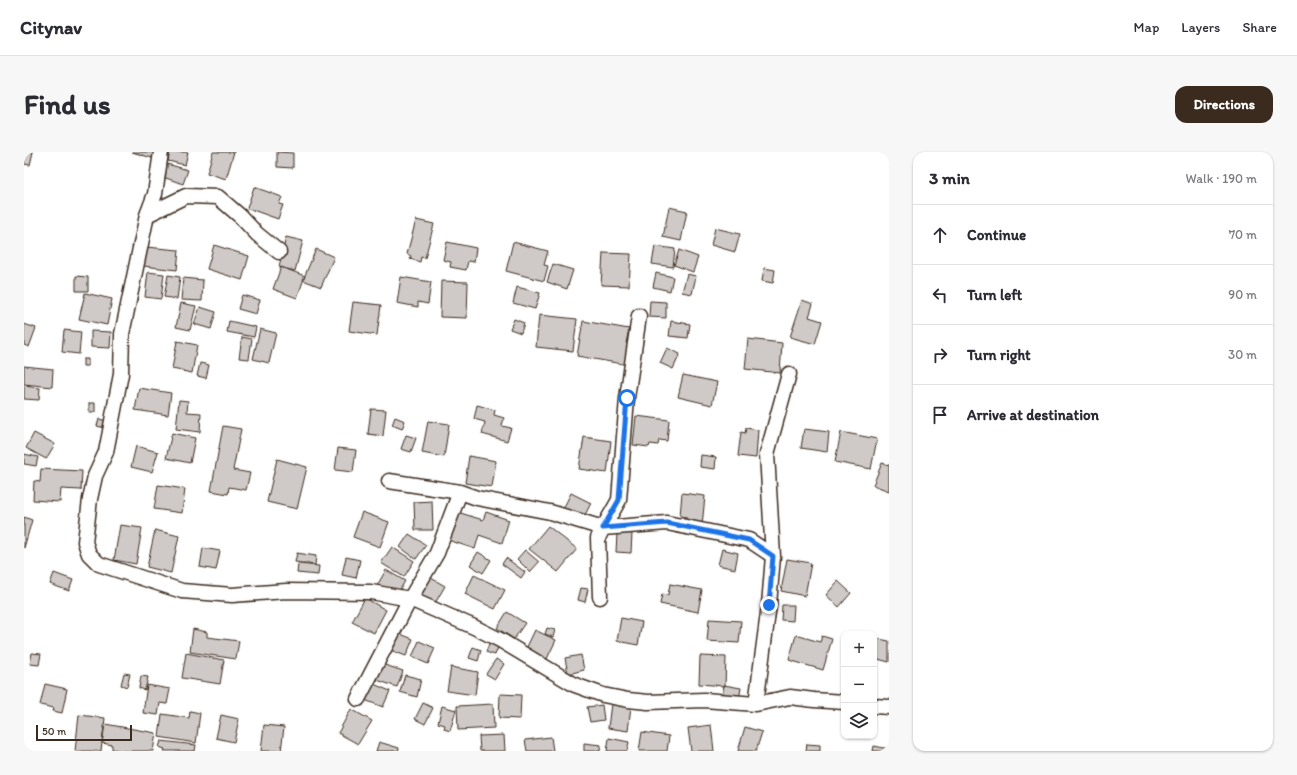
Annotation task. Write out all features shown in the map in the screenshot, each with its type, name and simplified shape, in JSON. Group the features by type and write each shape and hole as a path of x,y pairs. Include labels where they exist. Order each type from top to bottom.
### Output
{"street":[{"path":"161,152 155,194 147,215 122,334 121,374 106,452 95,476 90,499 85,542 89,554 99,564 182,591 232,595 286,591 371,592 410,599 494,637 575,685 603,695 628,700 648,702 704,700 756,704 790,697 841,702"},
{"path":"147,215 186,196 218,197 240,216 257,234 279,252"},
{"path":"600,597 598,538 619,500 627,398 639,316"},
{"path":"756,704 769,605 773,556 767,454 789,374"},
{"path":"389,481 460,492 476,498 550,512 603,528 667,523 749,540 773,556"},
{"path":"358,699 410,599 437,553 460,492"},
{"path":"877,706 889,707"}],"building":[{"path":"24,152 33,152 30,165 24,164"},
{"path":"132,152 154,152 152,158"},
{"path":"170,152 188,152 185,165 168,161"},
{"path":"213,152 234,152 226,179 207,173"},
{"path":"277,152 293,153 293,168 277,167"},
{"path":"167,164 188,170 183,184 163,177"},
{"path":"254,187 282,197 279,204 283,205 278,219 247,208"},
{"path":"669,207 687,211 681,241 663,237"},
{"path":"416,220 434,224 425,258 421,257 420,262 410,259 411,256 407,254"},
{"path":"715,228 740,234 735,252 711,245"},
{"path":"286,237 303,241 295,271 279,267"},
{"path":"447,242 476,248 474,262 468,261 466,270 450,267 451,262 443,260"},
{"path":"513,242 548,251 544,265 548,266 544,281 506,271"},
{"path":"214,245 249,256 242,280 207,269"},
{"path":"655,246 675,249 673,267 652,264"},
{"path":"146,247 179,250 177,270 143,266"},
{"path":"316,249 334,257 321,287 303,280"},
{"path":"679,250 698,257 693,272 674,265"},
{"path":"603,253 631,254 629,286 601,285"},
{"path":"553,264 573,270 567,289 547,282"},
{"path":"281,267 305,276 297,298 273,289"},
{"path":"764,268 775,270 773,283 762,281"},
{"path":"148,272 164,274 161,299 145,297"},
{"path":"656,273 673,277 670,291 653,287"},
{"path":"687,274 696,276 692,294 682,292"},
{"path":"168,275 180,277 177,299 164,297"},
{"path":"76,276 88,277 88,291 76,291"},
{"path":"401,277 431,282 428,304 418,302 418,307 397,303"},
{"path":"183,278 203,280 202,301 181,300"},
{"path":"441,281 468,282 467,318 440,317"},
{"path":"517,287 540,293 535,309 513,303"},
{"path":"85,293 112,299 107,325 79,319"},
{"path":"242,295 260,300 256,314 238,309"},
{"path":"802,300 813,304 809,317 822,321 815,344 790,337"},
{"path":"650,301 666,302 666,318 649,317"},
{"path":"353,302 381,305 377,335 349,331"},
{"path":"181,303 196,306 190,330 176,327"},
{"path":"200,307 216,312 211,329 194,324"},
{"path":"539,315 577,319 573,351 536,347"},
{"path":"514,319 524,323 521,333 510,329"},
{"path":"229,321 256,327 254,337 227,332"},
{"path":"583,321 629,329 626,343 631,344 628,365 577,356"},
{"path":"671,321 690,324 688,338 669,336"},
{"path":"24,324 36,328 29,347 24,345"},
{"path":"260,329 276,333 269,363 253,359"},
{"path":"64,330 81,332 79,354 62,352"},
{"path":"91,331 111,332 110,348 91,347"},
{"path":"242,337 252,339 249,359 239,358"},
{"path":"748,339 782,343 780,373 745,369"},
{"path":"177,341 197,345 192,373 172,369"},
{"path":"667,348 680,354 673,369 660,363"},
{"path":"83,359 88,359 88,366 83,366"},
{"path":"200,363 209,365 206,378 197,376"},
{"path":"24,366 53,369 52,387 24,384"},
{"path":"683,375 717,382 712,405 678,397"},
{"path":"24,386 40,388 39,400 24,399"},
{"path":"139,388 171,393 168,415 135,410"},
{"path":"179,400 188,401 187,412 201,413 200,432 176,429"},
{"path":"89,403 95,403 95,412 89,412"},
{"path":"477,405 495,410 494,415 504,418 502,426 511,428 507,441 482,434 485,422 474,419"},
{"path":"371,409 386,410 383,436 368,434"},
{"path":"636,416 669,420 667,441 659,440 658,445 650,444 649,447 633,445"},
{"path":"395,417 405,421 402,429 392,425"},
{"path":"99,419 107,421 105,428 97,426"},
{"path":"428,421 449,424 444,457 422,453"},
{"path":"223,426 241,429 233,470 250,473 246,490 229,487 228,494 211,491"},
{"path":"746,428 758,430 756,458 738,456 741,432 745,433"},
{"path":"804,429 829,432 827,452 801,448"},
{"path":"841,432 877,439 871,469 835,462"},
{"path":"34,433 55,444 46,459 26,448"},
{"path":"172,433 195,438 190,463 166,458"},
{"path":"406,435 416,438 411,452 401,449"},
{"path":"584,437 611,441 607,473 579,469"},
{"path":"136,446 158,452 152,472 131,467"},
{"path":"338,448 356,450 353,472 335,470"},
{"path":"24,454 38,457 36,466 24,464"},
{"path":"701,455 716,457 715,469 700,467"},
{"path":"469,456 496,461 492,487 465,483"},
{"path":"277,459 307,467 297,509 267,502"},
{"path":"882,463 889,465 889,491 873,485"},
{"path":"41,469 82,471 81,490 61,489 60,502 33,500 34,481 40,482"},
{"path":"158,485 185,489 182,513 154,509"},
{"path":"571,493 591,503 581,523 561,513"},
{"path":"682,493 705,496 702,526 686,524 686,517 680,516"},
{"path":"432,501 433,530 415,530 414,502"},
{"path":"451,510 483,520 486,512 509,520 502,543 479,535 475,549 442,538"},
{"path":"362,512 389,522 380,547 353,537"},
{"path":"24,517 32,520 24,548"},
{"path":"120,525 142,528 136,564 114,560"},
{"path":"548,526 577,549 558,572 529,549"},
{"path":"155,530 179,536 171,573 147,567"},
{"path":"617,533 632,533 631,553 616,552"},
{"path":"409,534 426,545 416,559 400,547"},
{"path":"392,547 414,561 404,577 381,563"},
{"path":"203,548 220,551 216,570 200,567"},
{"path":"722,549 738,553 735,569 718,565"},
{"path":"525,550 539,562 530,572 517,559"},
{"path":"478,552 491,560 483,573 470,565"},
{"path":"297,553 316,556 315,565 295,562"},
{"path":"346,557 360,560 356,578 342,575"},
{"path":"506,558 525,572 521,578 502,564"},
{"path":"787,559 811,563 805,596 781,591"},
{"path":"298,564 319,566 318,575 297,573"},
{"path":"386,570 405,581 394,600 375,589"},
{"path":"54,573 73,580 69,591 50,584"},
{"path":"424,574 445,586 434,605 413,594"},
{"path":"474,575 505,590 495,609 465,594"},
{"path":"838,581 851,593 839,607 826,595"},
{"path":"670,584 702,590 698,612 660,604 662,594 668,595"},
{"path":"581,588 588,589 585,602 578,600"},
{"path":"365,598 386,610 374,633 352,622"},
{"path":"782,605 794,605 793,621 781,620"},
{"path":"507,612 525,623 514,639 497,628"},
{"path":"621,618 642,622 638,645 617,641"},
{"path":"709,619 741,621 739,643 707,641"},
{"path":"547,628 555,630 553,637 545,634"},
{"path":"193,629 207,632 207,637 239,641 236,659 190,652"},
{"path":"388,629 413,639 406,656 382,647"},
{"path":"535,630 556,640 545,663 524,653"},
{"path":"796,635 820,642 822,636 832,639 823,670 789,660"},
{"path":"877,639 889,641 889,662 877,659"},
{"path":"419,641 435,648 428,664 412,657"},
{"path":"490,641 499,645 495,655 486,652"},
{"path":"473,647 481,650 478,661 469,658"},
{"path":"32,653 41,654 39,665 30,664"},
{"path":"186,653 224,660 220,684 182,678"},
{"path":"581,655 584,670 568,674 565,658"},
{"path":"700,656 726,657 725,686 699,684"},
{"path":"496,659 504,664 495,679 486,674"},
{"path":"382,664 403,671 397,687 377,680"},
{"path":"451,667 478,672 475,695 447,691"},
{"path":"124,673 130,674 127,687 121,685"},
{"path":"405,675 421,679 417,697 400,692"},
{"path":"141,676 148,677 145,690 139,688"},
{"path":"369,682 390,691 383,707 362,699"},
{"path":"45,684 67,689 62,713 53,711 54,708 40,705"},
{"path":"147,685 170,689 167,704 160,703 158,715 143,713"},
{"path":"724,685 741,688 739,700 722,697"},
{"path":"500,694 521,695 520,719 499,718"},
{"path":"423,703 433,708 425,724 415,719"},
{"path":"611,703 631,706 628,731 608,728"},
{"path":"493,704 494,728 458,730 457,706"},
{"path":"602,705 604,720 590,722 587,707"},
{"path":"442,706 456,710 450,731 444,729 445,725 438,723"},
{"path":"351,709 372,721 358,744 338,733"},
{"path":"190,711 200,713 196,743 159,737 162,714 189,718"},
{"path":"79,715 105,718 101,751 75,751"},
{"path":"221,715 239,719 234,742 216,738"},
{"path":"105,724 156,733 153,751 124,751 112,749 112,745 102,743"},
{"path":"264,725 284,727 281,751 261,751"},
{"path":"711,725 714,751 691,751 688,728"},
{"path":"745,727 762,732 756,751 738,751"},
{"path":"642,732 669,736 667,751 639,751"},
{"path":"504,735 505,751 480,751 479,736"},
{"path":"551,737 553,751 527,751 525,740"},
{"path":"609,738 629,742 627,751 607,751"},
{"path":"161,741 196,745 195,751 164,751 165,749 159,747"},
{"path":"379,742 399,748 398,751 376,751"},
{"path":"584,743 601,745 600,751 584,751"},
{"path":"807,744 820,745 820,751 806,751"},
{"path":"874,746 889,749 889,751 873,751"}],"route":[{"path":"627,398 619,500 603,528 667,523 749,540 773,556 769,605"}]}
